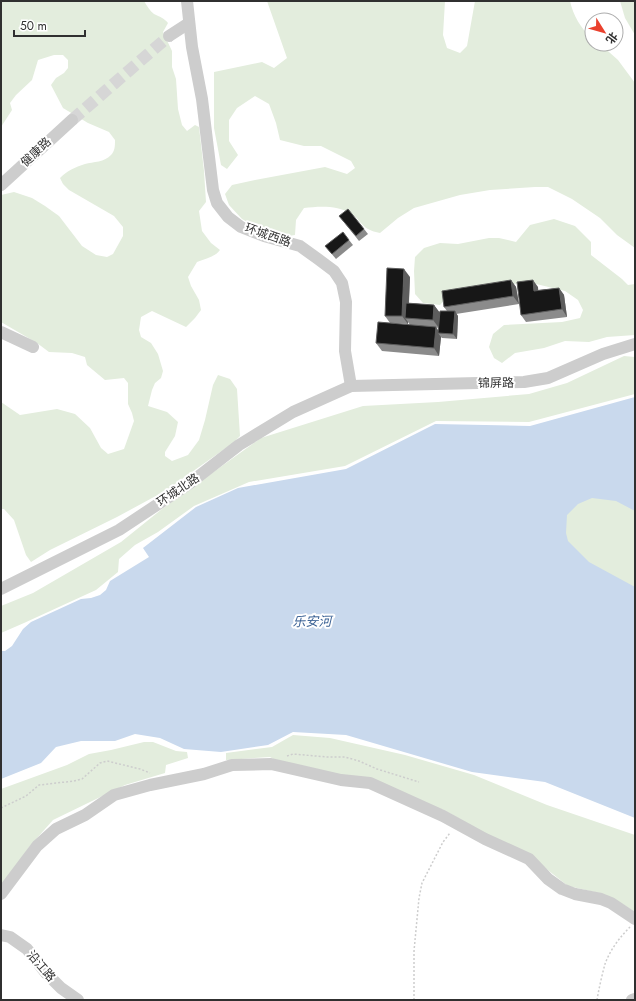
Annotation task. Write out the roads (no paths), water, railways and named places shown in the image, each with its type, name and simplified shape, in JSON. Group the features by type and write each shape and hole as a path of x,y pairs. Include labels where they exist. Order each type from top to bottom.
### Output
{"street":[{"name":"环城西路","path":"187,1 192,47 202,99 213,190 217,204 228,217 241,227 264,236 300,246 334,271 342,283 346,302 345,351 351,386"},
{"path":"169,36 189,24"},
{"name":"健康路","path":"1,185 72,120"},
{"path":"1,332 33,347"},
{"name":"锦屏路","path":"351,386 524,382 548,378 603,354 635,344"},
{"name":"环城北路","path":"1,589 119,530 190,483 239,445 293,412 351,386"},
{"path":"1,894 36,846 56,829 85,815 114,795 150,785 204,774 232,765 271,764 341,780 370,783 443,816 485,839 529,859 548,879 562,889 575,894 601,899 611,903 633,922"},
{"name":"沿江路","path":"1,935 10,937 27,949 46,973 61,988 78,1000"}],"water":[{"name":"乐安河","path":"635,397 635,511 616,501 592,498 578,504 567,515 566,533 568,541 589,562 635,587 635,818 545,782 472,772 346,735 293,732 268,745 221,752 184,749 160,738 135,734 115,741 81,741 56,747 41,763 1,779 1,651 5,651 12,646 23,629 31,622 81,599 100,595 106,590 110,581 149,557 143,548 196,507 238,488 346,469 435,424 530,426"}],"tunnel":[{"path":"72,120 169,36"}]}
